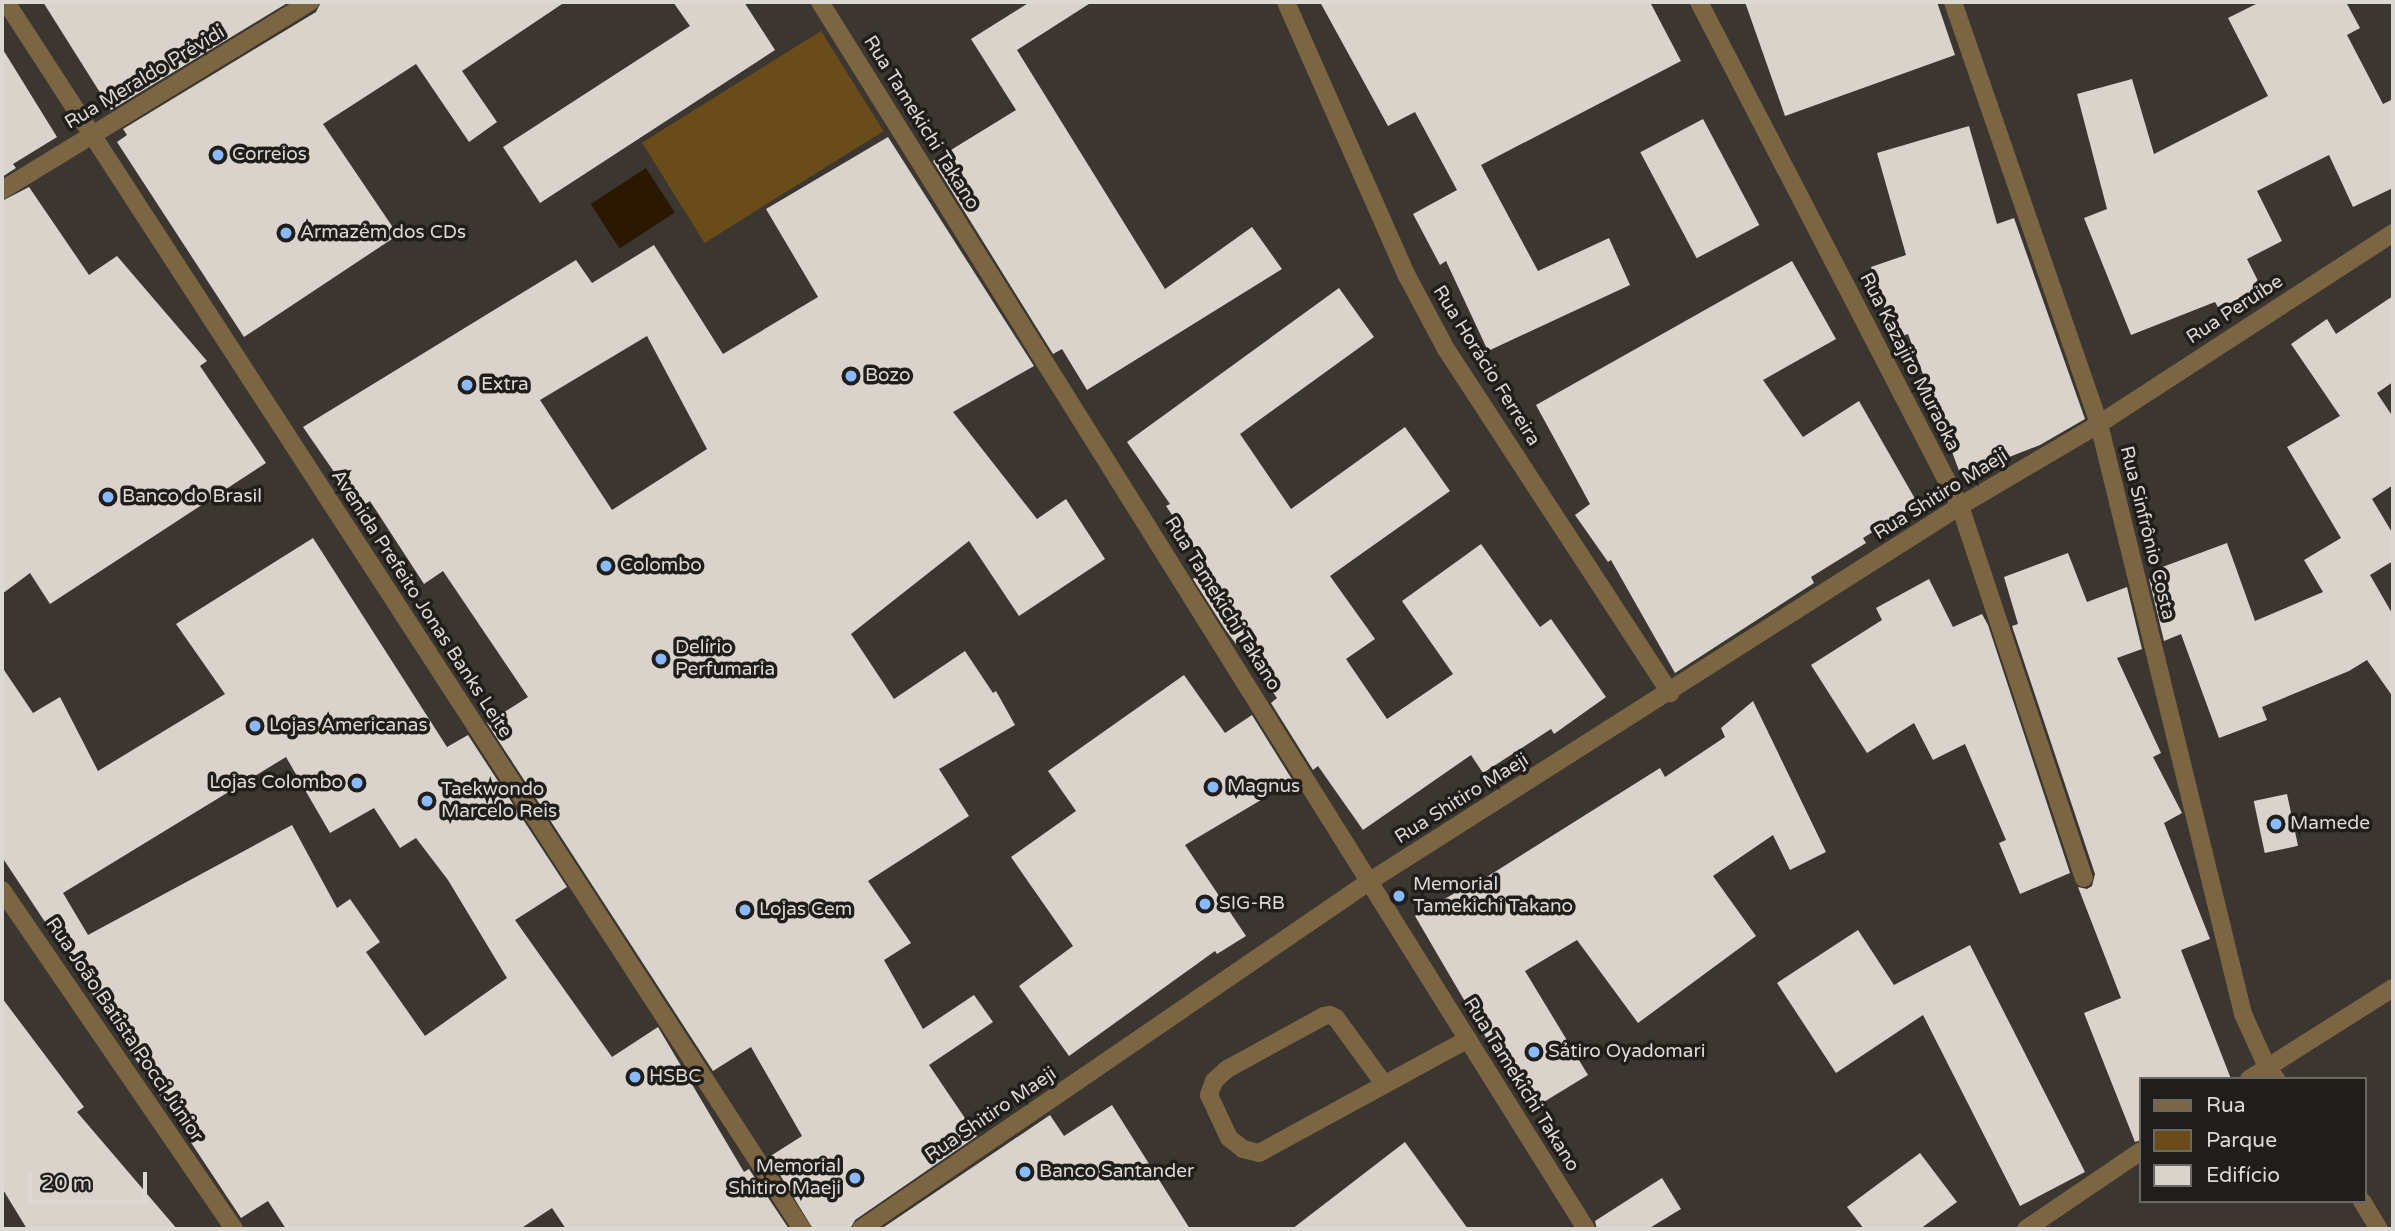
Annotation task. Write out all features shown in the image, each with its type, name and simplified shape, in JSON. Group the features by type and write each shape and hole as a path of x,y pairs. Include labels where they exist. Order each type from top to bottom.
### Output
{"street":[{"name":"Avenida Prefeito Jonas Banks Leite","path":"6,2 802,1229"},
{"name":"Rua Meraldo Prévidi","path":"2,190 310,2"},
{"name":"Rua Tamekichi Takano","path":"820,2 1586,1229"},
{"name":"Rua Horácio Ferreira","path":"1286,2 1407,276 1446,349 1670,693"},
{"name":"Rua Kazajiro Muraoka","path":"1699,2 1960,506 2084,878"},
{"name":"Rua Sinfrônio Costa","path":"1952,2 2099,424 2243,1014 2272,1073"},
{"name":"Rua Peruíbe","path":"2099,424 2393,233"},
{"name":"Rua Shitiro Maeji","path":"861,1229 1370,881 1670,693 1960,506 2099,424"},
{"name":"Rua João Batista Pocci Júnior","path":"2,890 234,1229"},
{"path":"2272,1073 2393,988"},
{"path":"1384,1084 1336,1018 1330,1015 1227,1069 1214,1081 1209,1095 1229,1138 1243,1149 1259,1153 1468,1039"},
{"path":"2026,1229 2140,1152"},
{"path":"2363,1203 2379,1229"}],"green space":[{"path":"821,31 884,131 705,243 642,143"}],"shaded area":[{"path":"646,168 675,212 620,248 591,204"}],"building":[{"path":"43,2 289,2 111,110"},
{"path":"321,2 565,2 462,71 497,122 469,142 416,64 323,124 398,235 244,337 117,142 127,135 123,129 316,12"},
{"path":"673,2 744,2 775,50 540,203 503,147 690,26"},
{"path":"1030,2 1092,2 1017,50 1165,289 1252,227 1282,269 1087,390 1062,349 1053,354 933,161 1016,110 971,39"},
{"path":"1320,2 1650,2 1681,61 1481,165 1538,271 1609,238 1630,285 1488,351 1446,261 1440,265 1413,214 1457,190 1415,112 1388,126"},
{"path":"1745,2 1937,2 1955,55 1785,116"},
{"path":"2260,2 2346,2 2360,28 2347,35 2383,104 2393,99 2393,188 2353,207 2329,155 2257,191 2282,241 2247,259 2261,287 2219,309 2215,302 2131,335 2084,218 2107,209 2077,94 2132,79 2154,154 2268,96 2228,18"},
{"path":"2,48 57,137 13,164 16,168 2,177"},
{"path":"1703,119 1759,225 1697,258 1640,152"},
{"path":"1969,126 1997,224 2014,218 2085,419 2040,445 1961,476 1908,334 1894,339 1871,267 1906,255 1877,153"},
{"path":"888,137 1034,366 953,412 1037,519 1066,499 1105,559 1019,616 969,541 851,634 894,699 965,651 993,693 996,691 1015,725 939,769 969,816 868,881 911,943 884,960 923,1029 974,995 993,1022 929,1065 977,1136 855,1220 850,1229 813,1229 769,1157 802,1136 751,1047 713,1071 487,723 528,697 443,571 424,584 370,501 359,508 303,427 576,260 592,283 654,245 723,354 818,297 766,209","holes":["647,336 707,449 612,510 540,400"]},
{"path":"29,187 89,275 117,256 207,361 200,366 266,463 50,604 30,573 2,594 2,201"},
{"path":"1792,261 1836,339 1763,380 1803,437 1859,401 1918,504 1863,538 1866,543 1811,577 1814,583 1675,673 1611,560 1608,562 1575,515 1590,504 1536,405"},
{"path":"1339,288 1374,337 1240,434 1291,509 1405,427 1450,491 1330,576 1375,639 1346,659 1387,719 1453,674 1402,601 1481,544 1540,627 1551,619 1606,697 1554,734 1551,729 1483,773 1471,755 1363,830 1318,766 1313,770 1271,703 1277,698 1238,642 1236,644 1225,629 1193,579 1208,568 1166,506 1170,504 1127,442"},
{"path":"2393,296 2393,382 2377,393 2393,417 2393,485 2372,499 2393,534 2393,561 2370,575 2393,615 2393,697 2367,660 2349,671 2262,707 2267,720 2219,738 2181,634 2164,641 2149,579 2159,575 2157,569 2227,543 2255,621 2323,592 2304,560 2341,538 2287,447 2340,416 2291,344 2327,319 2336,334"},
{"path":"313,538 447,747 468,735 567,887 515,920 612,1057 658,1027 744,1172 749,1169 789,1229 566,1229 552,1208 520,1229 286,1229 268,1201 241,1218 2,857 2,667 33,713 60,697 98,771 225,694 176,624","holes":["286,757 330,833 374,808 400,848 416,838 448,880 507,978 425,1036 366,952 380,942 350,899 337,908 292,825 88,935 63,893"]},
{"path":"2068,553 2087,602 2127,587 2142,649 2117,658 2161,753 2153,757 2182,813 2164,823 2210,939 2181,950 2230,1077 2140,1077 2140,1140 2135,1142 2084,1013 2121,998 2078,887 2087,889 2092,886 2095,874 2012,626 2018,624 2004,577"},
{"path":"1929,579 1953,627 1982,614 1988,625 2070,873 2020,894 1999,843 2006,840 1965,744 1933,760 1914,723 1867,753 1811,665 1882,620 1876,608"},
{"path":"1184,675 1225,733 1252,715 1293,781 1185,845 1246,936 1217,954 1215,951 1069,1056 1019,986 1073,946 1011,857 1076,811 1048,771"},
{"path":"1753,701 1826,852 1790,870 1773,835 1713,876 1756,936 1638,1023 1577,940 1525,971 1588,1075 1529,1111 1415,916 1481,878 1482,880 1660,768 1665,777 1725,737 1721,728"},
{"name":"Mamede","path":"2287,794 2298,846 2265,853 2254,801"},
{"path":"1858,930 1894,985 1970,945 2085,1172 2020,1206 1923,1015 1836,1073 1777,983"},
{"path":"2,998 84,1107 77,1112 177,1229 27,1229 2,1188"},
{"name":"Banco Santander","path":"1112,1105 1190,1229 881,1229 1050,1115 1064,1136"},
{"path":"1405,1142 1468,1229 1292,1229"},
{"path":"1920,1153 1957,1202 1920,1229 1864,1229 1847,1207"},
{"path":"1662,1178 1681,1209 1648,1229 1597,1229 1595,1221"}],"place":[{"name":"Correios","path":"218,155"},
{"name":"Armazém dos CDs","path":"286,233"},
{"name":"Bozo","path":"851,376"},
{"name":"Extra","path":"467,385"},
{"name":"Banco do Brasil","path":"108,497"},
{"name":"Colombo","path":"606,566"},
{"name":"Delírio Perfumaria","path":"661,659"},
{"name":"Lojas Americanas","path":"255,726"},
{"name":"Lojas Colombo","path":"357,783"},
{"name":"Magnus","path":"1213,787"},
{"name":"Taekwondo Marcelo Reis","path":"427,801"},
{"name":"Mamede","path":"2276,824"},
{"name":"Memorial Tamekichi Takano","path":"1399,896"},
{"name":"SIG-RB","path":"1205,904"},
{"name":"Lojas Cem","path":"745,910"},
{"name":"Sátiro Oyadomari","path":"1534,1052"},
{"name":"HSBC","path":"635,1077"},
{"name":"Banco Santander","path":"1025,1172"},
{"name":"Memorial Shitiro Maeji","path":"855,1178"}]}
